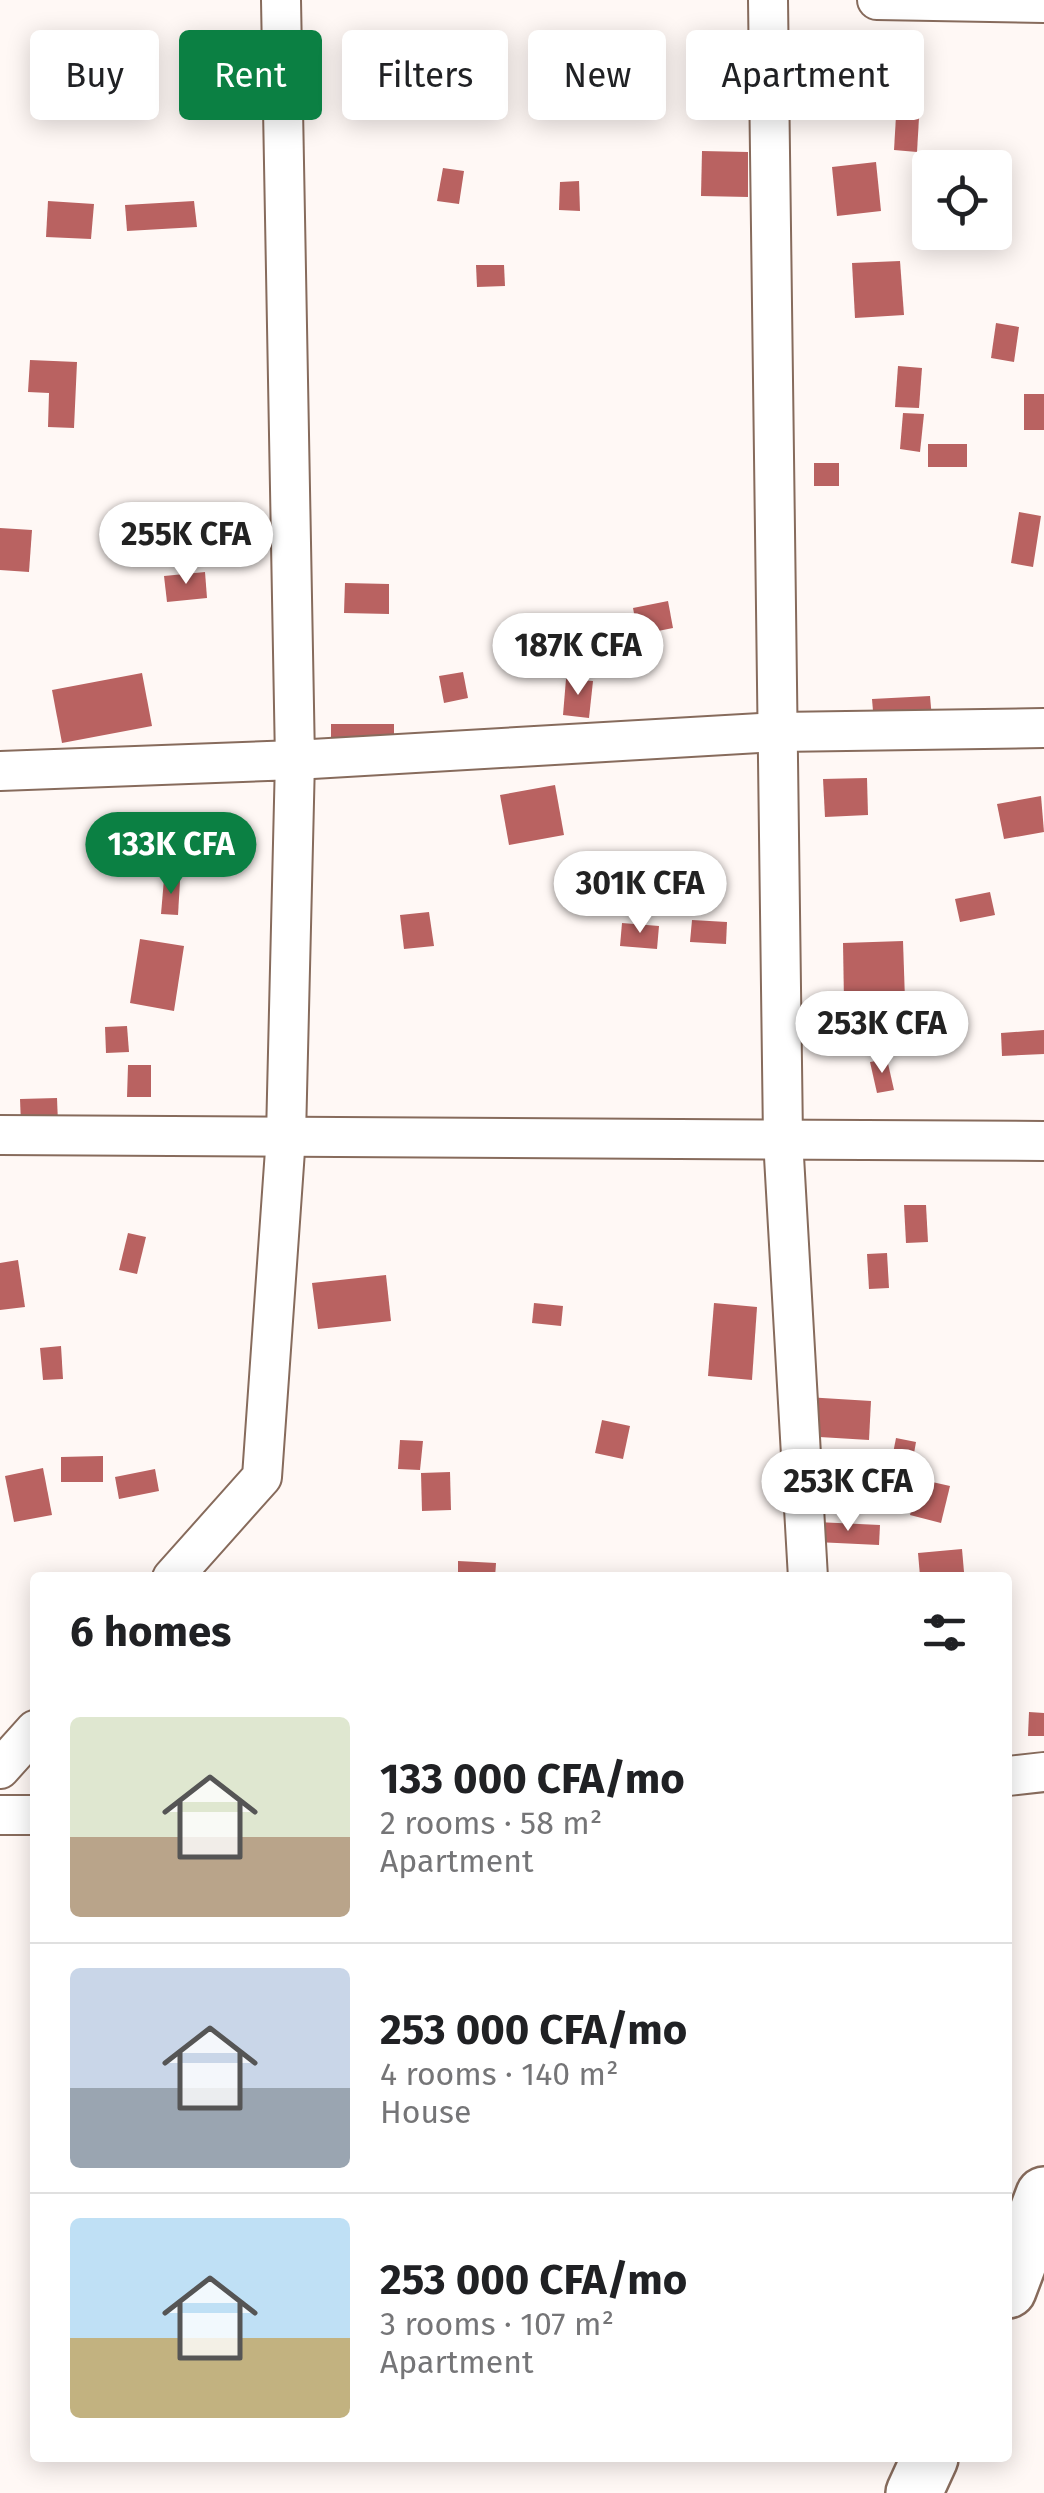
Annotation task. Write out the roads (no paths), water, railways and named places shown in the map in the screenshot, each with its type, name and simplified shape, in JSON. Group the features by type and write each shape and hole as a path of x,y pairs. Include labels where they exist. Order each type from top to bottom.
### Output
{"main road":[{"path":"1012,2279 1044,2195"},
{"path":"914,2493 928,2462"}],"street":[{"path":"177,1572 262,1478 286,1136 296,760 281,0"},
{"path":"768,0 783,1139 808,1572"},
{"path":"877,0 1044,3"},
{"path":"0,771 296,760 778,732 1044,728"},
{"path":"0,1135 1044,1141"},
{"path":"0,1769 30,1736"},
{"path":"1012,1776 1044,1772"},
{"path":"0,1815 30,1815"}]}
